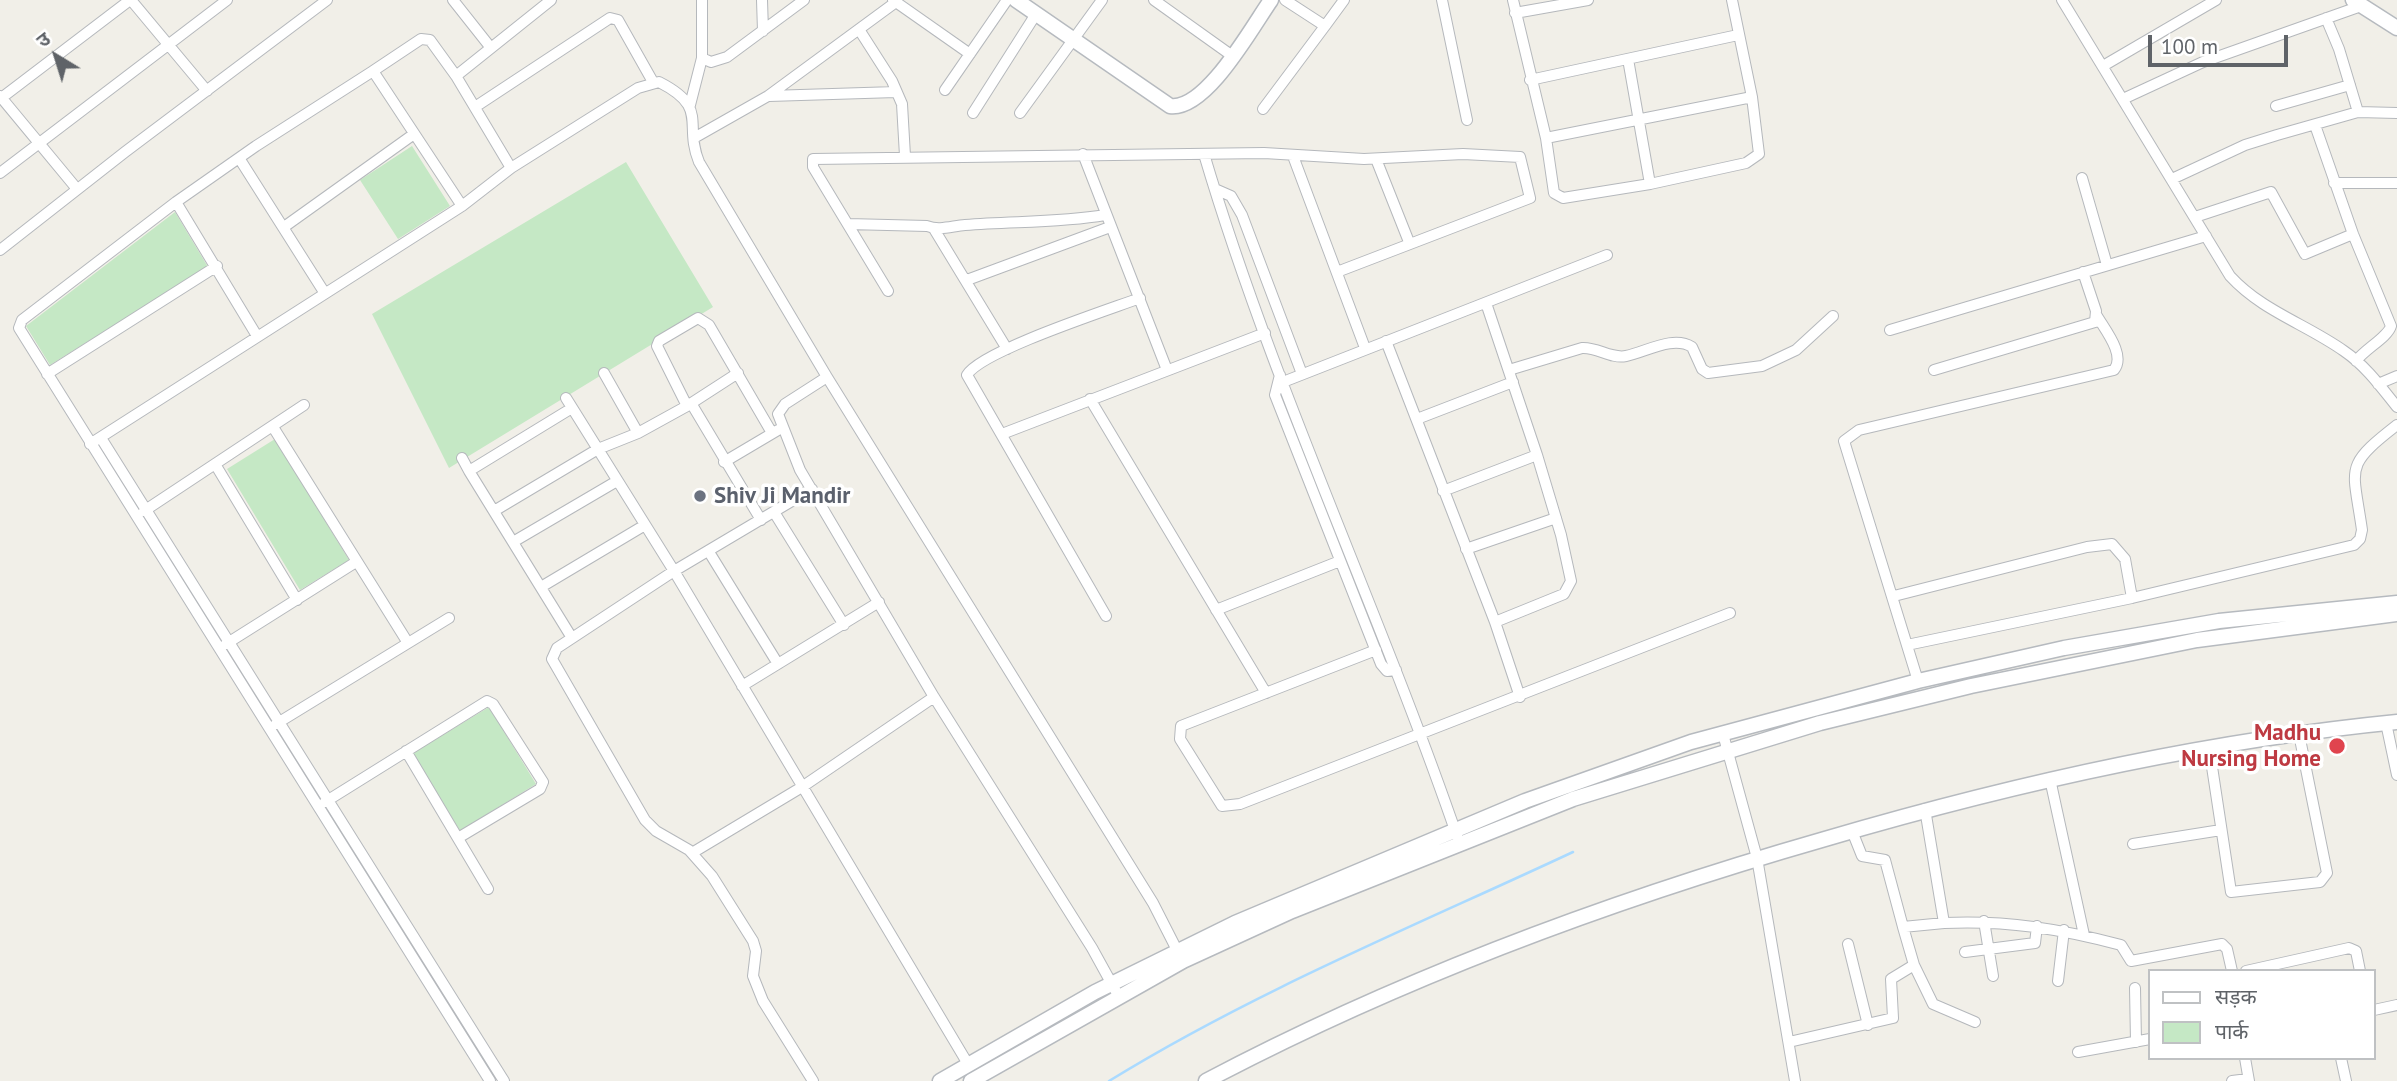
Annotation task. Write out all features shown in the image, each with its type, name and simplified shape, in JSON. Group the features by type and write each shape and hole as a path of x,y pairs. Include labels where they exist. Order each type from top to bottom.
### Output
{"main road":[{"path":"1016,0 1170,106 1176,107 1189,103 1209,89 1271,0"},
{"path":"2357,3 2397,28"},
{"path":"940,1081 1113,982 1457,837 1525,801 1691,742 1918,681 2064,648 2219,621 2397,603"},
{"path":"1457,837 1820,723 2197,640 2397,614"},
{"path":"1206,1081 1327,1021 1452,966 1684,880 1925,809 2050,779 2209,747 2392,723"},
{"path":"971,1081 1119,997 1180,955"}],"street":[{"path":"77,189 1,98 130,0 207,91"},
{"path":"0,173 227,0"},
{"path":"0,250 327,0"},
{"path":"453,0 491,48"},
{"path":"531,0 539,10"},
{"path":"456,76 551,0"},
{"path":"693,0 702,12"},
{"path":"690,105 702,58 702,0"},
{"path":"762,0 763,31"},
{"path":"702,58 711,62 719,61 804,0"},
{"path":"945,90 1007,0"},
{"path":"1020,113 1102,0"},
{"path":"1154,0 1231,55"},
{"path":"1285,0 1325,26"},
{"path":"1263,109 1344,0"},
{"path":"1442,0 1467,120"},
{"path":"1513,0 1546,138 1554,193 1557,197 1650,184 1746,163 1756,158 1761,150 1732,0"},
{"path":"1516,13 1588,0"},
{"path":"2062,0 2206,236 2242,289 2356,361 2397,407"},
{"path":"2103,66 2216,0"},
{"path":"694,138 768,96 860,31 894,1 970,54"},
{"path":"2123,99 2203,62 2326,18 2357,3"},
{"path":"973,113 1036,14"},
{"path":"475,107 610,18 618,20 622,25 653,82"},
{"path":"2326,18 2358,112"},
{"path":"860,31 902,104 905,156"},
{"path":"1530,80 1738,35"},
{"path":"491,1081 19,328 20,322 176,202 425,38 433,43 456,76 511,168"},
{"path":"1629,58 1650,184"},
{"path":"373,71 462,206"},
{"path":"90,444 462,206 511,168 638,88 653,82 665,85 690,105 695,117 694,138 699,162 827,377 1153,903 1180,955"},
{"path":"2276,106 2350,85"},
{"path":"768,96 896,92"},
{"path":"1546,138 1752,97"},
{"path":"2172,179 2245,145 2358,112 2397,113"},
{"path":"2315,125 2334,183 2390,326 2386,336 2367,347 2356,361"},
{"path":"284,227 414,134"},
{"path":"1083,154 1167,370"},
{"path":"888,291 813,167 813,159 1083,154 1376,159 1463,154 1520,158 1530,198 1409,242 1337,272"},
{"path":"1204,154 1281,378 1396,670 1457,837"},
{"path":"1293,156 1365,348"},
{"path":"239,158 324,292"},
{"path":"1376,159 1409,242"},
{"path":"2082,178 2107,265"},
{"path":"2334,183 2397,183"},
{"path":"1215,189 1231,196 1242,215 1302,374"},
{"path":"2195,216 2271,192 2305,254 2353,233"},
{"path":"176,202 257,336"},
{"path":"934,229 1073,220 1105,215"},
{"path":"848,224 928,226 934,229 1007,349"},
{"path":"967,280 1110,227"},
{"path":"1890,330 2206,236"},
{"path":"1281,378 1302,374 1607,255"},
{"path":"47,374 217,266"},
{"path":"1918,681 1894,596 1844,448 1848,436 1859,430 2114,370 2118,360 2115,349 2097,316 2083,272"},
{"path":"1106,615 967,375 976,365 1007,349 1140,298"},
{"path":"1486,303 1537,455 1571,576 1570,588 1564,594 1495,622"},
{"path":"1508,370 1582,348 1594,348 1622,357 1679,342 1692,346 1702,369 1708,373 1732,372 1784,358 1833,316"},
{"path":"1934,370 2090,325 2097,316"},
{"path":"761,520 659,354 659,341 695,319 702,319 777,430 934,698 1113,982 1119,997"},
{"path":"1002,434 1265,333"},
{"path":"1386,341 1495,622 1520,697"},
{"path":"604,373 638,433"},
{"path":"494,511 598,449 638,433 738,373"},
{"path":"2378,384 2397,376"},
{"path":"777,430 781,408 827,377"},
{"path":"1281,378 1275,395 1340,561 1376,650 1387,671 1396,670"},
{"path":"1417,419 1513,382"},
{"path":"566,398 674,571 968,1064"},
{"path":"1090,399 1266,693"},
{"path":"138,515 304,405"},
{"path":"470,471 572,408"},
{"path":"1907,645 2132,598 2354,545 2360,539 2362,530 2355,467 2365,450 2397,425"},
{"path":"273,427 408,643"},
{"path":"724,462 777,430"},
{"path":"101,438 148,509 504,1081"},
{"path":"1443,491 1537,455"},
{"path":"462,458 572,638"},
{"path":"215,464 297,600"},
{"path":"513,542 617,481"},
{"path":"812,489 674,571 552,653 555,666 645,820 656,831 692,853 712,876 753,941 756,986 813,1081"},
{"path":"774,512 844,625"},
{"path":"1466,549 1556,518"},
{"path":"541,587 645,525"},
{"path":"1894,596 2112,544 2125,559 2132,598"},
{"path":"709,552 778,664"},
{"path":"1216,610 1340,561"},
{"path":"219,648 356,562"},
{"path":"742,686 880,602"},
{"path":"1376,650 1186,723 1178,729 1180,738 1226,808 1421,736 1730,613"},
{"path":"269,729 449,618"},
{"path":"692,853 802,787 934,698"},
{"path":"318,807 487,701 493,704 543,779 540,789 458,838"},
{"path":"2392,723 2397,775"},
{"path":"1723,734 1757,858 1795,1081"},
{"path":"2209,747 2231,892 2325,880 2327,873 2298,734"},
{"path":"406,751 488,889"},
{"path":"2050,779 2084,935"},
{"path":"1925,809 1944,923"},
{"path":"2133,844 2221,830"},
{"path":"1852,831 1862,856 1885,860 1914,965 1933,1004 1975,1022"},
{"path":"1903,928 1984,921 2037,926 2121,944 2131,961 2222,944 2227,949 2232,969"},
{"path":"1984,921 1993,976"},
{"path":"1965,952 2035,943 2037,926"},
{"path":"2057,981 2064,930"},
{"path":"1848,944 1868,1025"},
{"path":"2255,969 2349,948 2356,951 2360,969"},
{"path":"1788,1042 1893,1018 1891,979 1914,965"},
{"path":"2135,988 2136,1042"},
{"path":"2376,1009 2397,1004"},
{"path":"2078,1052 2148,1039"},
{"path":"2232,1081 2248,1080 2245,1060"},
{"path":"2341,1060 2346,1081"}],"green space":[{"path":"412,146 450,206 398,239 360,180"},
{"path":"626,162 713,307 449,468 372,314"},
{"path":"175,212 208,267 50,365 26,326"},
{"path":"275,439 349,560 300,590 227,469"},
{"path":"489,707 536,784 460,831 413,753"}],"waterway":[{"path":"1109,1081 1164,1048 1279,988 1573,852"}],"place":[{"name":"Shiv Ji Mandir","path":"700,496"},
{"name":"Madhu Nursing Home","path":"2337,746"}]}
